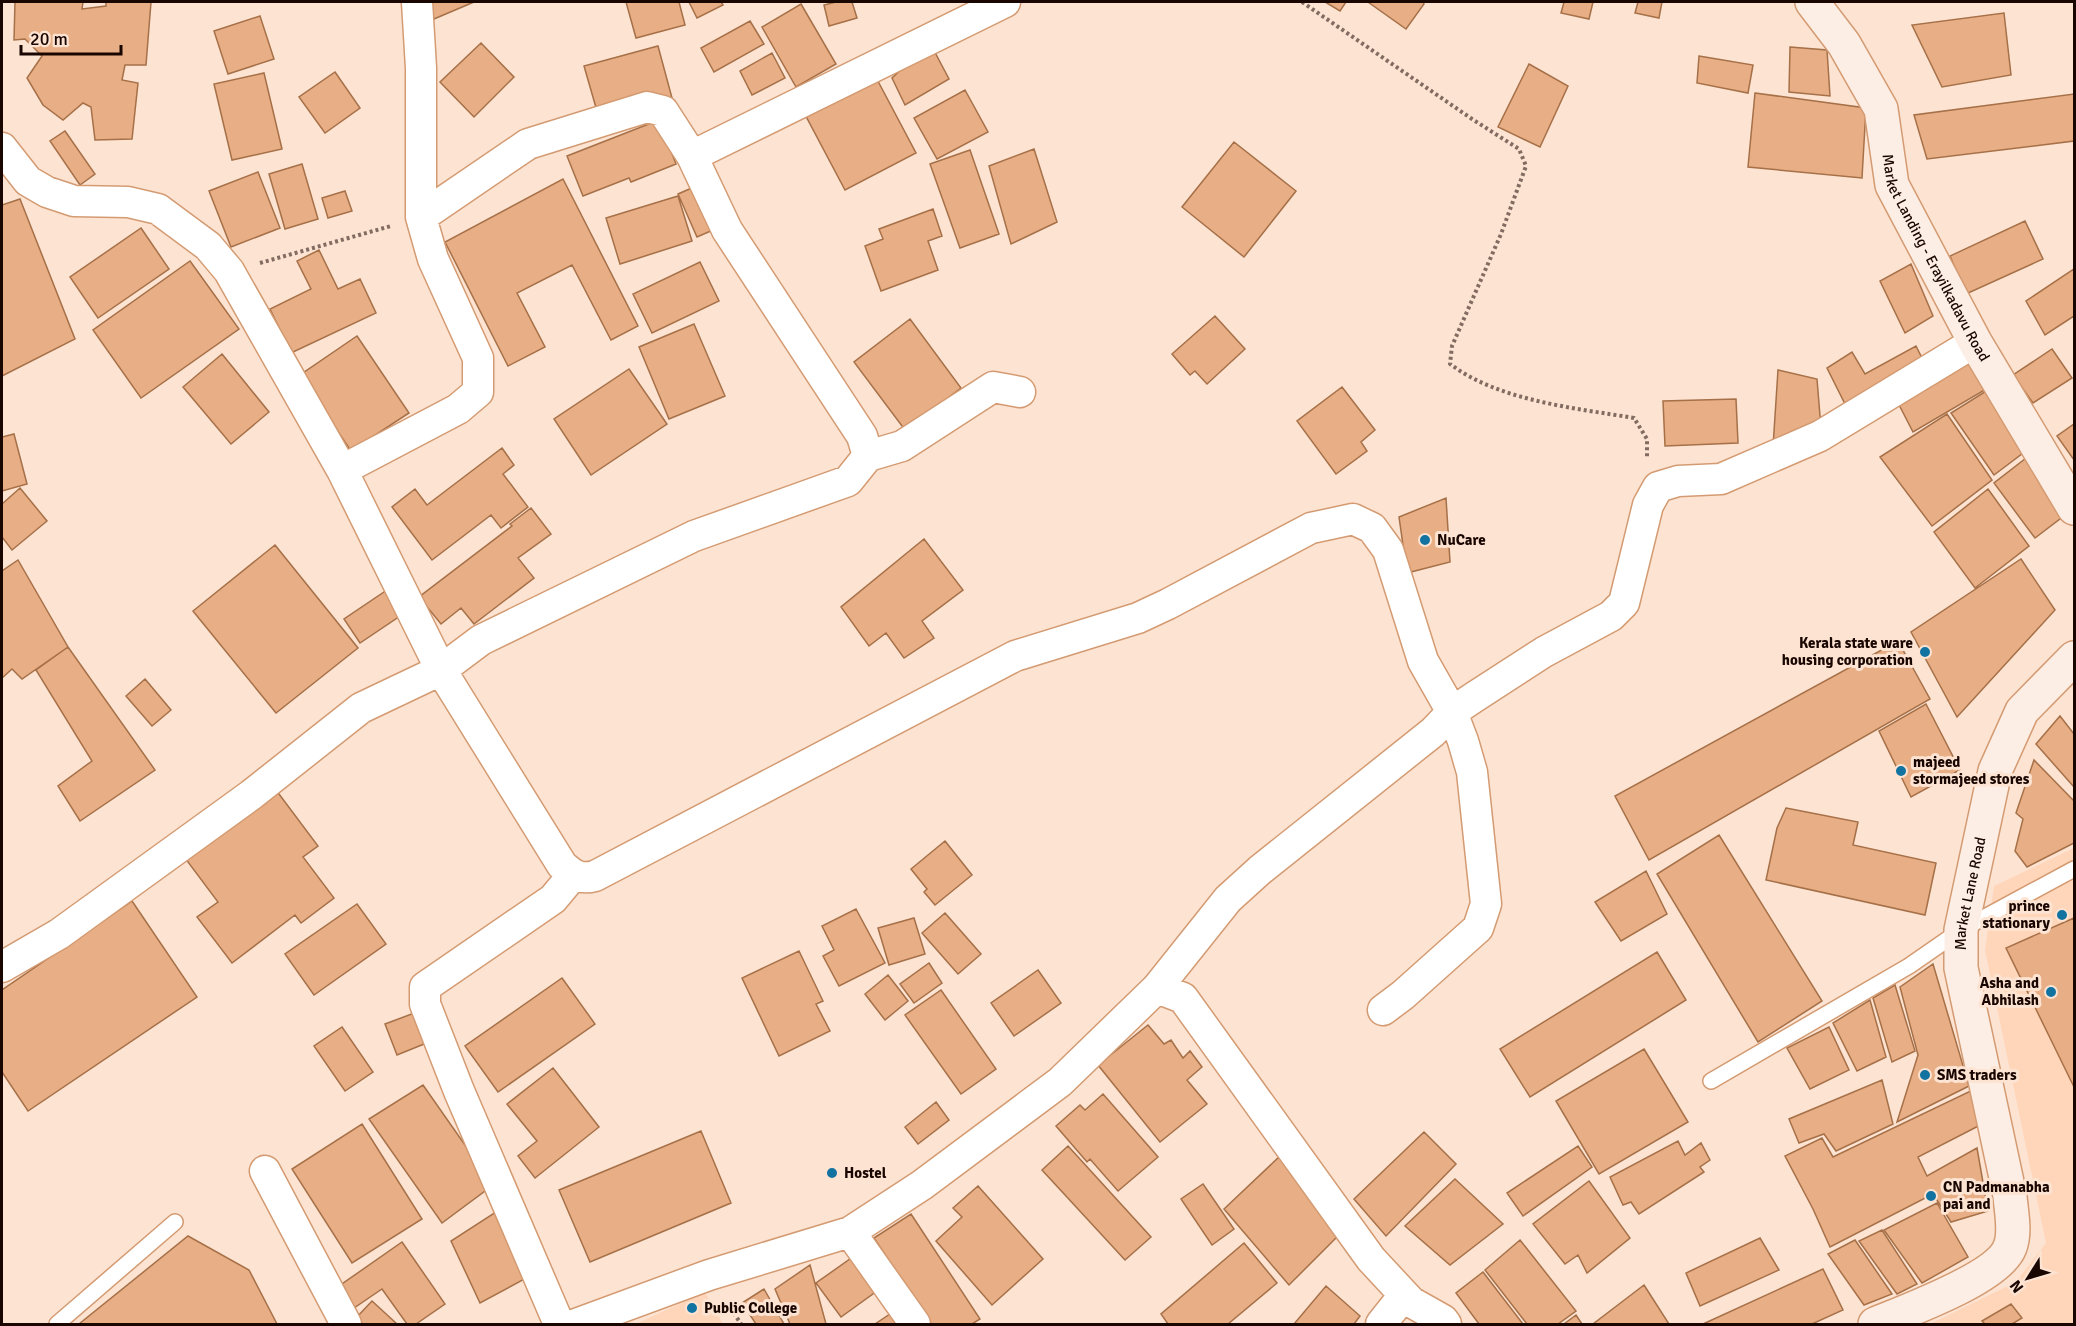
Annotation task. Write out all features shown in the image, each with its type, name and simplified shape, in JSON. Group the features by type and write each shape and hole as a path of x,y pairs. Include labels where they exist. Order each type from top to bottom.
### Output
{"main road":[{"name":"Market Landing - Erayilkadavu Road","path":"1812,2 1844,44 1881,109 1892,185 1975,342 2074,508"},
{"name":"Market Lane Road","path":"1875,1324 1971,1282 2000,1263 2010,1247 2012,1223 2010,1196 1961,968 1961,930 1995,771 2022,711 2074,658"}],"street":[{"path":"342,470 458,410 478,392 478,358 434,259 421,217 421,68 417,2"},
{"path":"692,156 1005,2"},
{"path":"421,217 528,144 647,107 663,111 692,156 727,230 862,436 868,456"},
{"path":"2,148 28,181 47,192 74,201 128,202 158,209 208,246 229,271 342,470 441,670 562,865 573,875 585,879 595,876 1015,656 1138,618 1311,528 1353,519 1372,528 1388,550 1423,661 1452,712 1472,772 1486,904 1478,928 1383,1010"},
{"path":"576,1324 709,1275 850,1232 922,1185 1060,1082 1157,988 1228,898 1260,870 1433,732 1452,712 1544,652 1611,616 1624,603 1648,505 1658,487 1678,481 1721,479 1820,436 1975,342"},
{"path":"2,967 59,934 251,795 361,708 441,670 482,639 693,536 848,481 868,456 902,446 993,387 1020,392"},
{"path":"559,1324 455,1080 425,1004 425,987 553,899 573,875"},
{"path":"1157,988 1183,998 1371,1259 1411,1302 1446,1324"},
{"path":"265,1171 346,1324"},
{"path":"850,1232 915,1324"},
{"path":"1381,1324 1404,1295"}],"lane":[{"path":"1711,1081 1909,966 1961,930 2074,869"},
{"path":"57,1324 175,1222"}],"path":[{"path":"1302,2 1472,120 1519,149 1526,166 1500,234 1452,346 1450,364 1486,385 1550,405 1634,418 1647,439 1647,463 1658,487"},
{"path":"229,271 421,217"}],"shaded area":[{"path":"2074,848 2074,1324 1930,1324 2016,1282 2046,1243 1985,950 1994,886"},
{"name":"Public College","path":"705,1292 723,1324 636,1324"}],"building":[{"path":"15,2 83,2 82,9 106,6 106,2 151,2 146,65 125,65 122,80 138,83 132,139 95,140 91,107 83,103 63,120 43,105 27,78 42,56 25,39 14,40"},
{"path":"426,2 474,2 434,19"},
{"path":"626,2 679,2 685,25 636,38"},
{"path":"689,2 721,2 723,5 697,18"},
{"path":"852,2 857,18 829,26 824,5"},
{"path":"1325,2 1346,2 1340,11"},
{"path":"1368,2 1423,2 1424,4 1406,29"},
{"path":"1564,2 1593,2 1589,19 1561,13"},
{"path":"1638,2 1662,2 1659,18 1635,13"},
{"path":"801,4 836,64 796,87 762,27"},
{"path":"2004,13 2011,75 1942,87 1912,25"},
{"path":"260,16 274,59 228,74 214,31"},
{"path":"750,21 764,44 714,72 701,48"},
{"path":"481,43 514,77 474,117 440,82"},
{"path":"930,43 949,79 905,105 892,78"},
{"path":"658,46 672,98 599,118 584,66"},
{"path":"1790,47 1827,50 1830,96 1789,92"},
{"path":"772,53 785,78 752,95 740,71"},
{"path":"1699,56 1753,65 1748,93 1697,83"},
{"path":"1529,64 1568,86 1540,147 1498,127"},
{"path":"871,68 916,153 845,190 800,105"},
{"path":"335,72 360,108 325,133 299,97"},
{"path":"264,73 282,149 232,160 214,84"},
{"path":"965,90 988,132 937,159 914,118"},
{"path":"1755,93 1866,108 1862,178 1748,167"},
{"path":"2074,94 2074,141 1927,159 1914,115"},
{"path":"659,120 676,164 631,182 629,178 583,196 567,156"},
{"path":"65,131 95,174 80,185 50,141"},
{"path":"1234,142 1296,191 1244,257 1182,207"},
{"path":"1034,149 1057,222 1011,244 989,166"},
{"path":"970,150 999,234 960,248 930,164"},
{"path":"302,164 318,219 285,229 269,174"},
{"path":"258,172 280,228 231,247 209,191"},
{"path":"563,179 638,326 611,340 572,265 517,293 545,347 508,366 445,242"},
{"path":"710,180 729,223 697,237 678,194"},
{"path":"345,191 352,211 328,218 322,198"},
{"path":"678,196 692,241 620,264 606,218"},
{"path":"20,199 75,339 2,376 2,205"},
{"path":"933,209 942,236 928,241 938,270 881,291 865,246 883,239 879,229"},
{"path":"2025,221 2043,259 1966,294 1950,256"},
{"path":"141,228 169,269 98,318 70,277"},
{"path":"319,250 338,289 360,279 376,313 291,353 270,309 311,289 297,261"},
{"path":"190,261 239,329 141,398 93,330"},
{"path":"700,262 719,301 652,333 633,294"},
{"path":"1911,264 1933,316 1905,333 1880,281"},
{"path":"2074,269 2074,316 2045,335 2026,301"},
{"path":"1215,316 1245,349 1207,384 1195,371 1190,375 1172,354"},
{"path":"910,319 961,388 905,430 854,362"},
{"path":"694,324 725,396 669,419 639,347"},
{"path":"357,336 409,413 351,451 300,375"},
{"path":"1916,346 1926,366 1849,412 1827,368 1852,352 1865,374"},
{"path":"2052,349 2072,378 2033,403 2013,375"},
{"path":"1968,353 1988,388 1913,432 1894,395"},
{"path":"222,354 269,412 231,444 183,387"},
{"path":"629,369 667,424 591,475 554,419"},
{"path":"1778,370 1817,379 1821,428 1773,447"},
{"path":"1342,387 1375,430 1361,442 1367,451 1336,474 1297,421"},
{"path":"1991,388 2031,447 1994,475 1951,413"},
{"path":"1736,399 1738,443 1665,446 1663,401"},
{"path":"1947,414 1992,480 1932,526 1880,457"},
{"path":"2074,424 2074,460 2057,436"},
{"path":"14,434 27,484 2,491 2,437"},
{"path":"502,448 514,465 503,474 528,507 501,528 491,515 432,560 392,507 415,489 427,505"},
{"path":"2030,455 2069,512 2035,538 1994,483"},
{"path":"20,488 47,521 12,550 2,537 2,504"},
{"path":"1988,489 2029,546 1975,588 1934,532"},
{"name":"NuCare","path":"1446,498 1450,562 1407,573 1399,517"},
{"path":"531,508 551,534 518,558 534,578 474,624 461,608 441,624 419,597 512,526 510,524"},
{"path":"924,539 963,590 922,621 934,638 904,658 886,633 869,646 841,607"},
{"path":"275,545 358,648 276,713 193,611"},
{"path":"2021,559 2055,610 1957,717 1911,632"},
{"path":"18,560 68,647 22,679 12,669 2,678 2,571"},
{"path":"387,590 403,614 360,643 344,619"},
{"path":"1898,641 1930,699 1649,860 1615,796"},
{"path":"68,647 155,770 80,821 58,786 92,761 36,670"},
{"path":"145,679 171,710 152,726 126,696"},
{"path":"1926,704 1960,770 1911,797 1879,731"},
{"path":"2060,716 2074,734 2074,787 2036,744"},
{"path":"2034,760 2074,801 2074,843 2027,867 2015,851 2023,819 2016,813"},
{"path":"267,778 318,846 303,857 334,898 301,923 295,915 232,963 197,917 218,902 176,846"},
{"path":"1786,808 1858,822 1853,845 1936,863 1925,915 1766,880 1777,828"},
{"path":"1719,835 1822,1001 1758,1042 1657,874"},
{"path":"945,841 972,875 935,905 924,892 927,889 911,869"},
{"path":"1646,871 1667,914 1621,941 1595,902"},
{"path":"132,901 197,997 28,1111 2,1072 2,990"},
{"path":"357,904 386,944 314,995 285,954"},
{"path":"856,909 885,963 839,986 823,956 834,950 822,926"},
{"path":"945,913 981,954 958,974 922,933"},
{"path":"914,918 925,954 889,965 878,928"},
{"name":"Asha and Abhilash","path":"2074,918 2074,1087 2006,948"},
{"path":"799,951 823,1001 816,1004 830,1031 779,1056 742,978"},
{"path":"1657,952 1686,1000 1530,1097 1500,1049"},
{"path":"929,963 942,983 914,1003 900,984"},
{"path":"1933,964 1969,1086 1897,1122 1918,1055 1900,987"},
{"path":"1038,970 1061,1003 1014,1036 991,1003"},
{"path":"888,975 908,1001 885,1020 865,994"},
{"path":"562,978 595,1024 498,1092 465,1046"},
{"path":"1895,985 1915,1051 1892,1062 1873,998"},
{"path":"941,990 996,1069 961,1094 905,1015"},
{"path":"1870,1000 1886,1057 1857,1071 1833,1023"},
{"path":"417,1012 429,1042 397,1055 385,1024"},
{"path":"1148,1025 1164,1044 1171,1040 1183,1058 1190,1051 1202,1067 1187,1080 1207,1104 1160,1142 1098,1065"},
{"path":"342,1027 373,1072 345,1091 314,1046"},
{"path":"1829,1027 1849,1070 1810,1089 1787,1048"},
{"path":"1644,1049 1688,1122 1599,1174 1556,1101"},
{"path":"553,1068 599,1127 535,1178 518,1156 537,1141 507,1104"},
{"path":"1882,1080 1893,1124 1836,1151 1824,1134 1799,1143 1789,1119"},
{"path":"423,1085 493,1185 442,1223 369,1119"},
{"path":"1981,1086 1990,1120 1918,1157 1927,1176 1977,1148 1988,1211 1951,1222 1933,1194 1830,1247 1785,1156 1822,1138 1833,1157"},
{"path":"1103,1094 1158,1157 1118,1191 1090,1159 1087,1162 1056,1126 1080,1105 1085,1110"},
{"path":"936,1102 949,1120 918,1144 905,1127"},
{"path":"362,1124 422,1219 352,1263 292,1169"},
{"path":"701,1131 731,1203 590,1262 559,1190"},
{"path":"1424,1132 1456,1164 1386,1236 1354,1199"},
{"path":"1678,1141 1685,1155 1701,1143 1710,1160 1700,1167 1704,1172 1639,1214 1631,1202 1623,1205 1610,1177"},
{"path":"1068,1146 1151,1237 1125,1260 1042,1170"},
{"path":"1578,1146 1592,1167 1523,1216 1507,1193"},
{"path":"1279,1157 1337,1237 1289,1285 1224,1209"},
{"path":"1455,1179 1503,1224 1450,1265 1405,1226"},
{"path":"1589,1181 1630,1238 1587,1273 1578,1255 1565,1264 1533,1224"},
{"path":"1203,1184 1234,1229 1212,1245 1181,1199"},
{"path":"978,1186 1043,1259 992,1305 936,1241 962,1217 953,1208"},
{"path":"1937,1203 1968,1257 1922,1283 1884,1230"},
{"path":"502,1208 530,1276 480,1303 451,1241"},
{"path":"911,1214 980,1319 972,1324 931,1324 874,1238"},
{"path":"1882,1230 1917,1284 1897,1294 1859,1241"},
{"path":"188,1236 249,1270 277,1324 79,1324"},
{"path":"1760,1238 1779,1270 1700,1306 1686,1273"},
{"path":"1520,1240 1576,1311 1558,1324 1527,1324 1485,1270"},
{"path":"1855,1240 1892,1294 1864,1305 1828,1254"},
{"path":"402,1242 445,1304 416,1324 407,1324 382,1289 354,1308 339,1286"},
{"path":"1244,1243 1277,1283 1228,1324 1168,1324 1161,1314"},
{"path":"864,1249 888,1283 841,1317 816,1283"},
{"path":"810,1265 826,1324 790,1324 775,1289"},
{"path":"1823,1269 1843,1310 1812,1324 1703,1324"},
{"path":"1483,1272 1523,1324 1479,1324 1456,1293"},
{"path":"1644,1285 1669,1324 1593,1324"},
{"path":"1326,1286 1360,1316 1354,1324 1294,1324"},
{"path":"764,1289 784,1324 756,1324 742,1303"},
{"path":"372,1301 397,1324 363,1324 356,1318"},
{"path":"2011,1304 2022,1318 2012,1324 1985,1324 1982,1321"},
{"path":"893,1312 900,1324 875,1324"},
{"path":"1576,1315 1582,1324 1564,1324"}],"place":[{"name":"NuCare","path":"1425,540"},
{"name":"Kerala state ware housing corporation","path":"1925,652"},
{"name":"majeed stormajeed stores","path":"1901,771"},
{"name":"prince stationary","path":"2062,915"},
{"name":"Asha and Abhilash","path":"2051,992"},
{"name":"SMS traders","path":"1925,1075"},
{"name":"Hostel","path":"832,1173"},
{"name":"CN Padmanabha pai and","path":"1931,1196"},
{"name":"Public College","path":"692,1308"}]}
